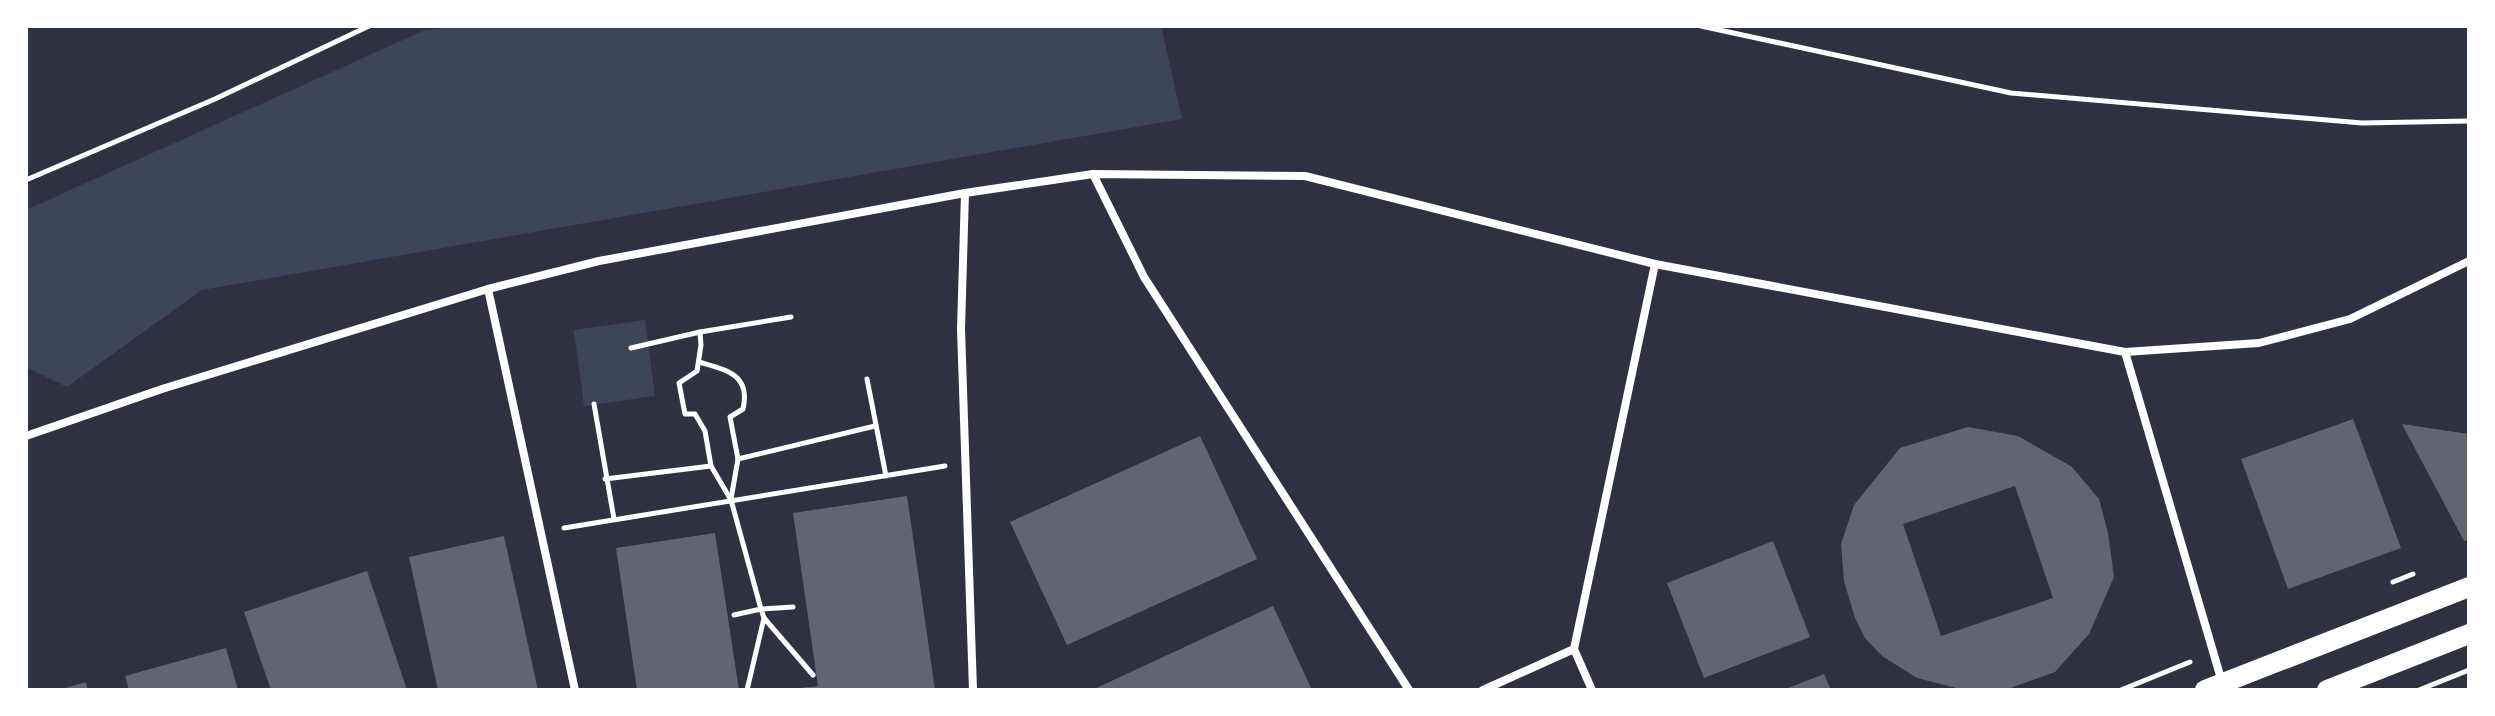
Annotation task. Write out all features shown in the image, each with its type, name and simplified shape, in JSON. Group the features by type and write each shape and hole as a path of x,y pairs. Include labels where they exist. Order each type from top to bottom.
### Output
{"main road":[{"path":"2214,686 2469,587"},
{"path":"2327,690 2469,634"}],"street":[{"path":"1093,174 1144,277 1409,690"},
{"path":"26,436 162,389 488,289 599,261 965,193 1093,174 1305,176 1655,264 2125,352 2259,343 2350,319 2469,261"},
{"path":"965,193 961,329 973,690"},
{"path":"1592,690 1574,649 1655,264"},
{"path":"488,289 575,690"},
{"path":"2125,352 2214,686"},
{"path":"1483,690 1574,649"}],"path":[{"path":"26,180 215,99 369,26"},
{"path":"1701,26 2011,93 2362,123 2469,121"},
{"path":"631,348 700,332 791,317"},
{"path":"700,332 697,371 679,383 685,414 695,414 705,431 711,466 731,500 764,618 813,675"},
{"path":"699,362 738,377 746,394 743,409 730,417 738,459 731,500"},
{"path":"867,379 886,476"},
{"path":"594,404 614,519"},
{"path":"738,459 875,426"},
{"path":"541,532 966,463"},
{"path":"605,479 711,466"},
{"path":"734,615 793,607"},
{"path":"747,690 764,618"},
{"path":"2419,690 2469,670"}],"shaded area":[{"path":"465,26 1161,26 1182,119 202,290 67,387 26,367 26,210 425,30"},
{"path":"645,320 655,396 584,406 574,330"}],"building":[{"path":"2353,419 2401,548 2288,589 2241,459"},
{"path":"2402,424 2469,434 2469,540 2464,541"},
{"path":"1968,427 2018,436 2072,467 2099,499 2108,533 2114,577 2089,634 2055,672 2005,690 1964,690 1917,678 1882,656 1865,638 1855,618 1844,581 1841,544 1854,505 1900,448","holes":["2015,486 2053,598 1941,636 1903,524"]},
{"path":"1200,436 1257,559 1067,645 1010,522"},
{"path":"907,496 935,690 800,690 818,686 793,513"},
{"path":"715,533 739,690 637,690 616,548"},
{"path":"504,536 538,690 438,690 409,557"},
{"path":"1773,541 1810,637 1704,678 1667,583"},
{"path":"367,571 407,690 271,690 244,612"},
{"path":"1273,606 1312,690 1092,690"},
{"path":"226,648 238,690 129,690 125,676"},
{"path":"1824,674 1831,690 1783,690"},
{"path":"86,682 88,690 62,690 62,689"}]}
